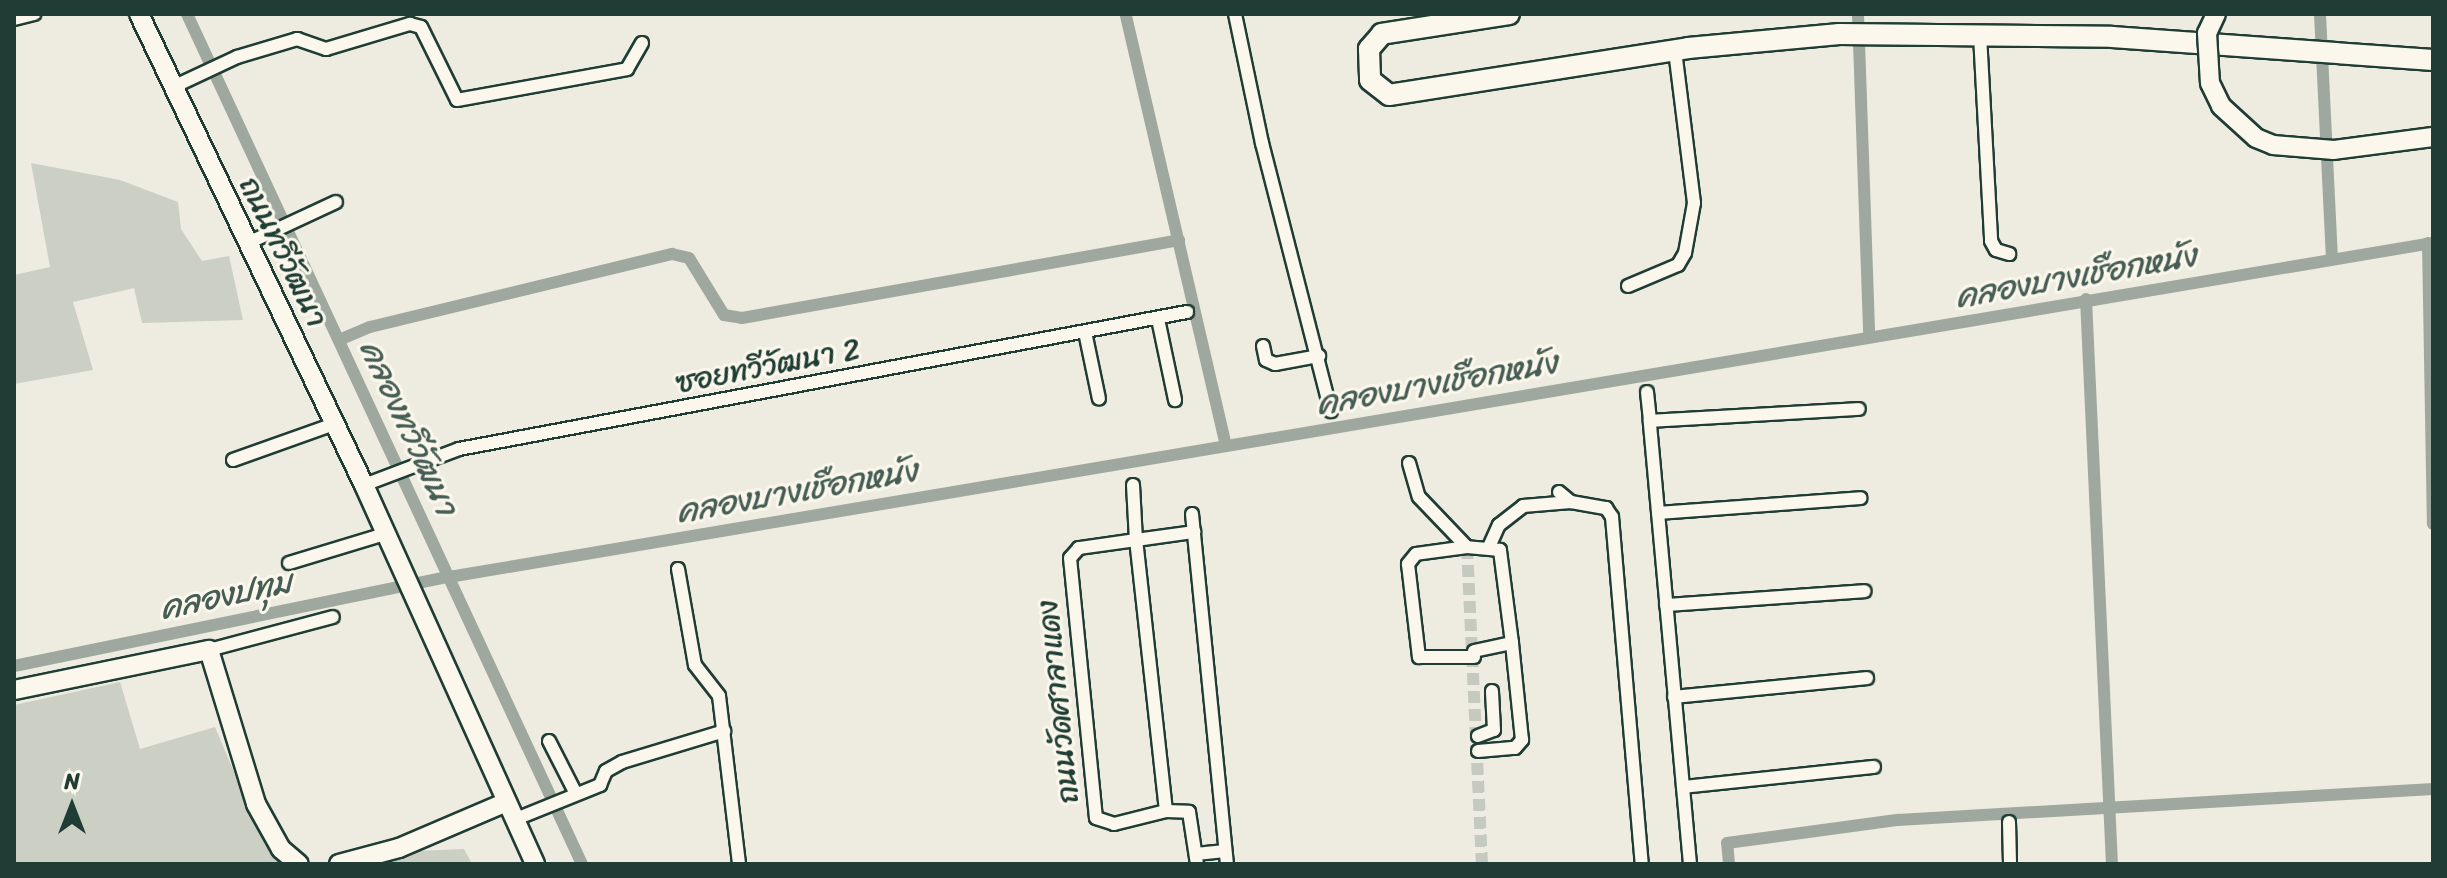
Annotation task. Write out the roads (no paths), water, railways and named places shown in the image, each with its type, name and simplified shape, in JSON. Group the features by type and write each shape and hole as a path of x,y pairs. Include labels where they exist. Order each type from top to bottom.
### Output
{"main road":[{"name":"ถนนทวีวัฒนา","path":"139,14 173,87 255,240 334,424 507,802 524,816 535,864"},
{"path":"1509,14 1414,22 1382,34 1370,46 1367,65 1373,85 1389,95 1675,50 1839,34 2112,37 2432,60"},
{"path":"2216,14 2207,33 2210,83 2221,106 2256,138 2273,145 2334,150 2433,137"},
{"path":"14,690 209,650 256,804 274,840 299,864"},
{"path":"339,864 399,848 507,802"}],"street":[{"path":"14,19 34,14"},
{"path":"1235,14 1262,143 1331,411"},
{"path":"173,87 237,57 297,39 326,49 417,24 457,100 627,69 642,43"},
{"path":"1980,35 1991,241 1996,250 2009,254"},
{"path":"1628,286 1678,265 1685,253 1694,203 1675,50"},
{"path":"255,240 312,216 336,202"},
{"name":"ซอยทวีวัฒนา 2","path":"364,485 459,449 1187,312"},
{"path":"1158,319 1175,400"},
{"path":"1085,332 1099,399"},
{"path":"1263,346 1266,360 1275,364 1319,356"},
{"path":"1647,392 1690,864"},
{"path":"1650,421 1859,409"},
{"path":"233,460 334,424"},
{"path":"1409,463 1419,497 1467,547"},
{"path":"1133,485 1136,540 1166,811 1192,816 1196,859 1226,858 1192,514"},
{"path":"1559,492 1571,502"},
{"path":"1658,513 1860,498"},
{"path":"1489,547 1499,525 1523,506 1571,502 1606,508 1612,517 1642,864"},
{"name":"ถนนวัดศาลาแดง","path":"1166,811 1105,824 1096,818 1070,558 1079,548 1194,532"},
{"path":"289,563 385,534"},
{"path":"1478,751 1515,748 1522,740 1512,643 1502,555 1489,547 1416,554 1409,574 1419,657 1474,654 1512,643"},
{"path":"678,569 695,665 719,696 739,864"},
{"path":"1666,605 1865,591"},
{"path":"209,650 333,617"},
{"path":"1674,697 1867,678"},
{"path":"1478,736 1494,730 1492,691"},
{"path":"524,816 600,785 606,771 622,762 724,731"},
{"path":"549,741 575,795"},
{"path":"1683,787 1874,767"},
{"path":"2009,822 2010,864"}],"waterway":[{"name":"คลองทวีวัฒนา","path":"187,14 582,864"},
{"path":"1858,14 1869,336"},
{"path":"2320,14 2332,258"},
{"path":"1126,16 1226,446"},
{"path":"339,340 370,327 672,254 689,258 724,315 742,318 1179,240"},
{"path":"2428,243 2433,524"},
{"name":"คลองบางเชือกหนัง","path":"14,666 449,577 2433,243"},
{"path":"2086,299 2112,864"},
{"path":"1729,864 1727,843 1898,820 2433,789"}],"tunnel":[{"path":"1467,547 1482,864"}],"water label":[{"name":"คลองปทุม","path":"226,596"}]}
